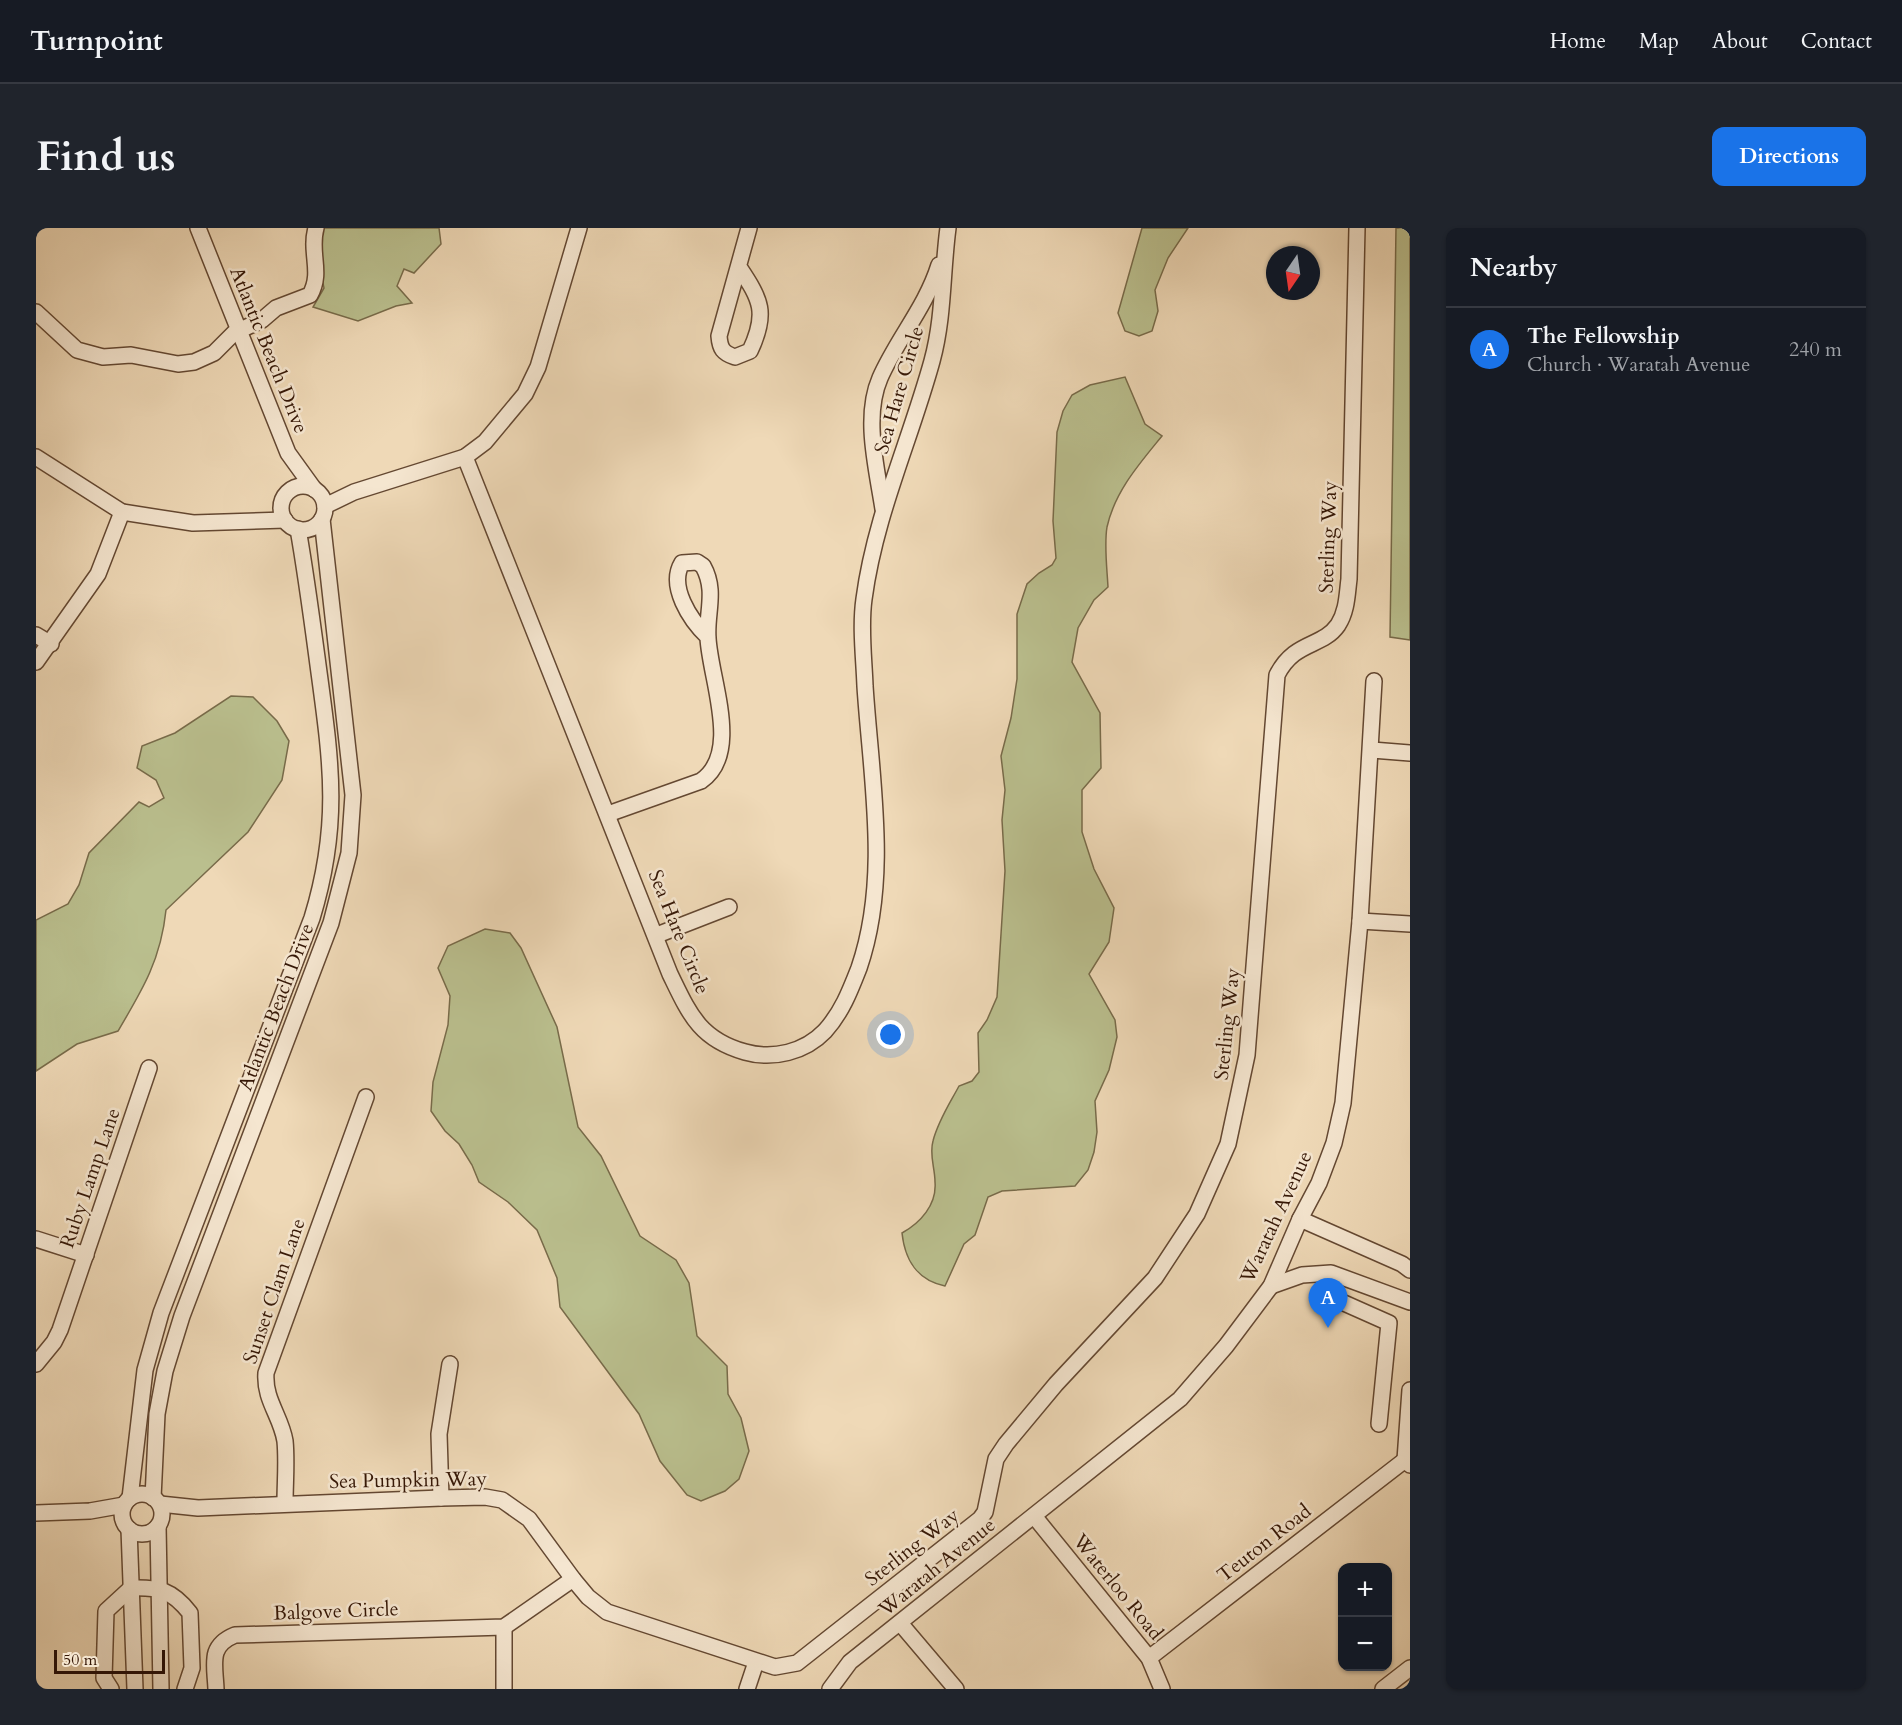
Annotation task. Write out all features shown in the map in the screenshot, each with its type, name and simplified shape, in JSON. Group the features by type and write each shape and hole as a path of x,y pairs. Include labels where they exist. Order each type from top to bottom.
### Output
{"street":[{"name":"Atlantic Beach Drive","path":"161,1689 158,1587 158,1414 165,1371 188,1298 332,923 345,874 353,822 353,795 320,502 288,453 198,228"},
{"path":"36,312 77,350 103,357 131,355 178,364 194,362 214,353 238,331 262,320 276,308 310,296 317,282 312,242 316,228"},
{"path":"320,502 465,457 485,442 525,394 538,366 579,228"},
{"path":"739,267 756,292 761,305 761,317 750,351 735,357 725,354 718,336 749,228"},
{"name":"Sterling Way","path":"775,1667 797,1663 980,1519 986,1512 996,1459 1056,1384 1155,1278 1197,1214 1228,1144 1247,1055 1277,675 1285,660 1294,652 1337,627 1346,607 1349,579 1357,228"},
{"name":"Sea Hare Circle","path":"465,457 657,935 670,974 690,1014 707,1035 734,1049 754,1055 778,1055 801,1049 818,1039 843,1009 865,951 875,899 876,837 862,624 867,577 883,509 932,360 941,312 947,235"},
{"name":"Sea Hare Circle","path":"883,509 873,427 874,399 886,365 924,302 947,235"},
{"name":"Atlantic Beach Drive","path":"288,453 289,491"},
{"path":"36,457 122,512 193,523 283,515"},
{"path":"301,486 320,502 312,528 298,529 283,515 284,496 301,486"},
{"path":"36,662 51,644 98,574 122,512"},
{"name":"Atlantic Beach Drive","path":"135,1689 127,1512 145,1370 169,1292 312,918 324,879 333,794 328,739 298,529"},
{"path":"36,635 51,644"},
{"path":"608,814 701,781 711,774 717,765 720,754 720,722 708,637"},
{"name":"Waratah Avenue","path":"831,1689 850,1662 1180,1399 1226,1346 1271,1286 1300,1219 1319,1184 1334,1143 1343,1102 1372,750 1374,681"},
{"path":"328,739 346,737"},
{"path":"1372,750 1410,753"},
{"path":"657,935 729,907"},
{"path":"312,918 332,923"},
{"path":"1359,921 1410,924"},
{"name":"Ruby Lamp Lane","path":"36,1364 54,1342 60,1330 150,1068"},
{"name":"Sunset Clam Lane","path":"285,1503 285,1442 281,1424 266,1392 266,1374 366,1097"},
{"path":"241,1104 259,1112"},
{"path":"1300,1219 1402,1264 1410,1270"},
{"path":"36,1239 86,1255"},
{"path":"1271,1286 1302,1275 1330,1273 1407,1301 1389,1323 1379,1424"},
{"path":"169,1292 188,1298"},
{"path":"1344,1303 1389,1323"},
{"path":"441,1498 439,1434 450,1364"},
{"path":"1381,1402 1410,1397 1408,1463"},
{"name":"Teuton Road","path":"1149,1658 1408,1463"},
{"path":"142,1494 158,1512 149,1532 139,1533 127,1512 142,1494"},
{"name":"Sea Pumpkin Way","path":"158,1512 285,1503 485,1497 502,1500 514,1506 529,1519 588,1598 607,1612 775,1667"},
{"path":"36,1513 127,1512"},
{"name":"Waterloo Road","path":"1034,1516 1149,1658 1162,1689"},
{"path":"504,1689 504,1627 573,1579"},
{"path":"111,1689 104,1682 105,1615 131,1588 158,1587 177,1599 190,1612 192,1668 184,1689"},
{"path":"900,1623 956,1689"},
{"name":"Balgove Circle","path":"216,1689 214,1657 217,1648 223,1640 235,1635 504,1627"},
{"path":"133,1647 159,1646"},
{"path":"747,1689 756,1662"},
{"path":"1383,1689 1410,1668"}],"green space":[{"path":"314,228 439,228 441,244 414,273 404,269 397,286 412,303 396,306 358,321 313,307 324,288 313,237"},
{"path":"1142,228 1188,228 1168,258 1155,290 1158,311 1152,331 1139,336 1125,331 1118,313"},
{"path":"1396,228 1410,228 1410,640 1390,637"},
{"path":"1125,377 1145,424 1162,436 1129,478 1116,501 1107,527 1108,587 1094,600 1078,628 1072,662 1100,713 1101,768 1082,790 1082,832 1094,869 1114,908 1109,942 1089,974 1115,1020 1117,1037 1109,1070 1095,1101 1097,1132 1088,1170 1075,1186 1002,1191 988,1197 975,1235 964,1244 945,1286 927,1279 914,1268 906,1252 902,1233 921,1219 930,1206 935,1190 932,1146 935,1134 959,1086 972,1081 979,1072 978,1033 987,1020 997,997 1005,871 1002,820 1005,790 1001,756 1011,718 1017,679 1017,614 1027,584 1052,565 1056,558 1053,521 1057,432 1063,411 1072,395 1090,385"},
{"path":"231,696 253,697 277,721 289,741 282,780 248,832 166,910 160,944 150,973 118,1031 77,1044 36,1071 36,920 68,904 79,885 89,853 139,802 149,807 164,798 156,780 137,768 142,746 175,733"},
{"path":"485,929 510,933 521,948 557,1027 578,1127 601,1156 640,1236 676,1260 689,1283 697,1336 727,1366 728,1394 741,1418 749,1451 739,1479 725,1491 701,1501 687,1495 660,1461 639,1414 560,1307 557,1278 537,1230 508,1202 479,1182 459,1144 445,1131 431,1111 433,1082 448,1025 450,996 438,968 448,946"}],"place":[{"name":"The Fellowship","path":"1328,1328"}]}
